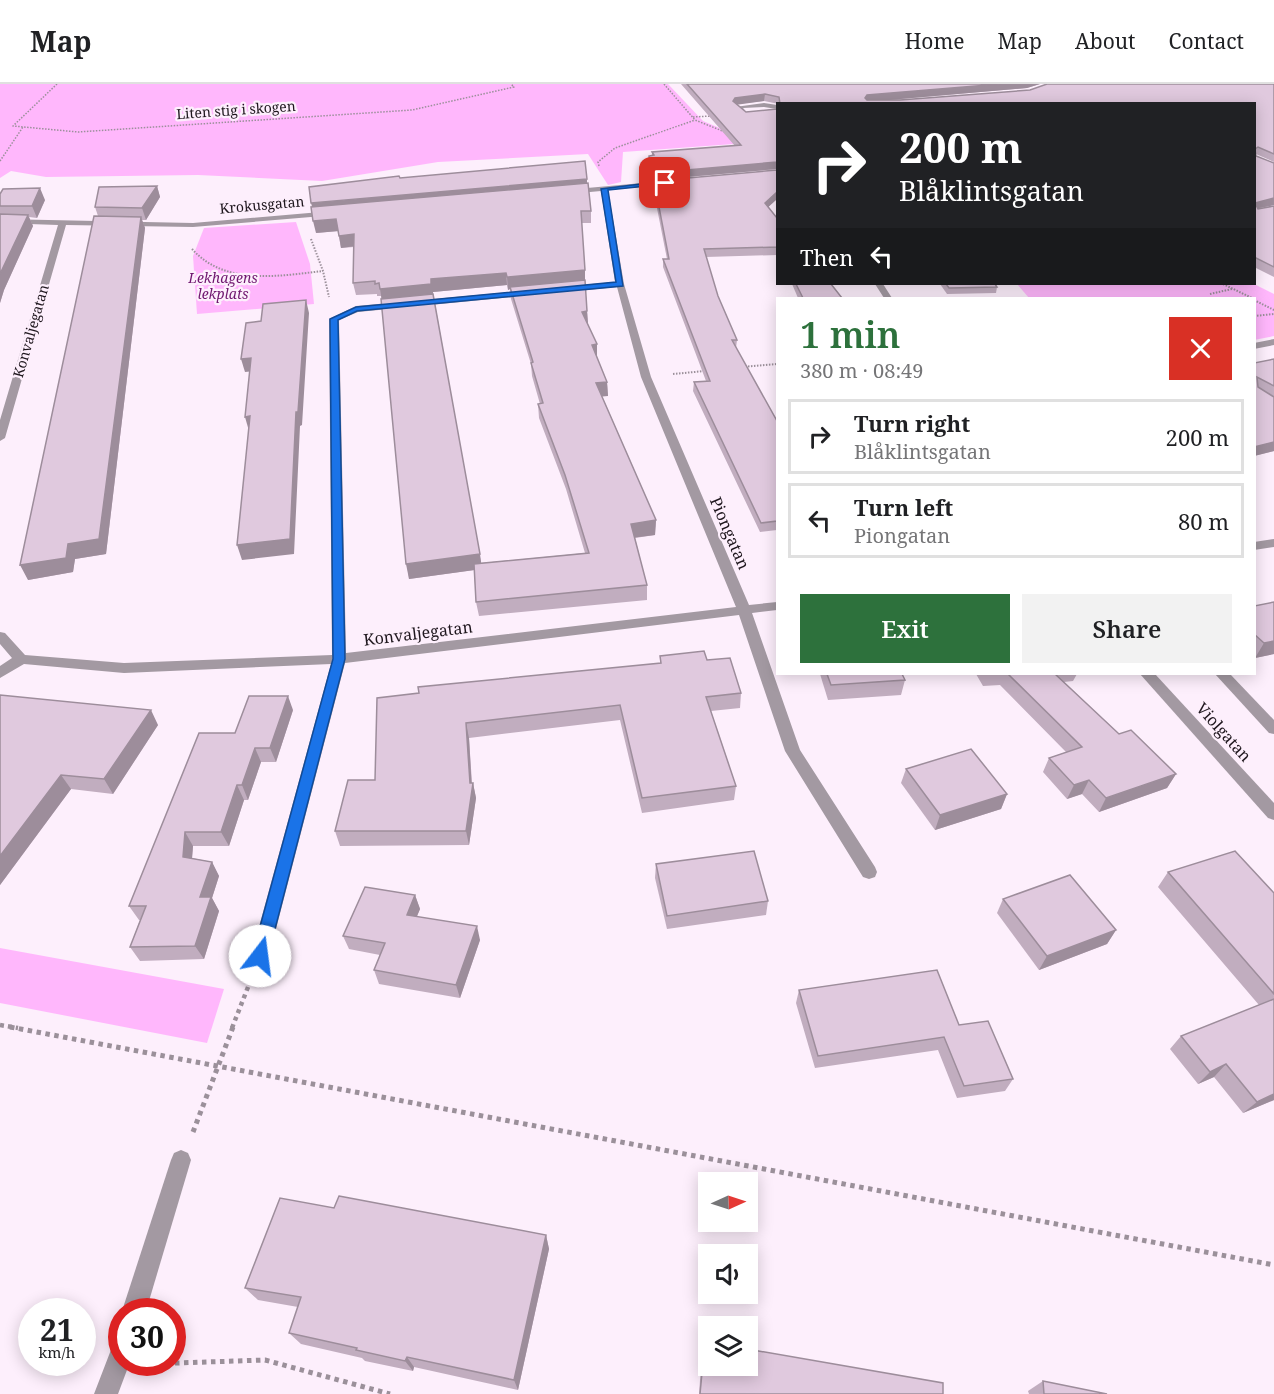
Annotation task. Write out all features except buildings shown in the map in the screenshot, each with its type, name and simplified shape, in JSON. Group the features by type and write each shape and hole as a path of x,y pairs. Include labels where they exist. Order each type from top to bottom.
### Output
{"street":[{"path":"776,109 745,114 738,107 764,105 776,109"},
{"path":"558,193 676,182"},
{"name":"Piongatan","path":"604,189 620,284 646,376 744,610 793,750 869,872"},
{"name":"Krokusgatan","path":"0,221 193,225 337,212"},
{"name":"Konvaljegatan","path":"0,438 62,224"},
{"path":"551,291 620,284"},
{"path":"260,956 339,659 334,319 356,309 540,292"},
{"path":"1256,346 1274,342"},
{"path":"1256,546 1274,543"},
{"name":"Konvaljegatan","path":"21,659 124,668 339,659 776,606"},
{"path":"0,636 21,659 0,673"},
{"name":"Violgatan","path":"1148,675 1274,814"},
{"path":"1223,675 1274,729"},
{"path":"138,1298 181,1160"},
{"path":"106,1394 112,1376"}],"path":[{"path":"0,161 23,127 14,126 57,84"},
{"name":"Liten stig i skogen","path":"23,127 78,132 412,110 514,87 512,84"},
{"path":"604,189 607,184 598,168 598,162 604,156 615,148 695,120 664,84"},
{"path":"302,216 323,272 334,319"},
{"path":"193,225 192,250 202,263 222,272 279,276 323,272"},
{"path":"1225,285 1249,297"},
{"path":"1210,294 1234,289"},
{"path":"1256,301 1274,312"},
{"path":"1256,316 1274,312"},
{"path":"741,368 776,364"},
{"path":"646,376 706,371"},
{"path":"181,1160 220,1066 260,956"},
{"path":"0,1026 1274,1265"},
{"path":"186,1358 265,1360 390,1394"}],"green space":[{"path":"0,84 668,84 703,121 743,138 748,143 623,152 621,182 608,185 588,154 438,162 322,181 198,175 46,177 11,171 0,178"},
{"name":"Lekhagens lekplats","path":"296,222 310,264 314,304 197,314 193,256 204,228"},
{"path":"1018,285 1256,285 1274,294 1274,336 1256,340 1256,297 1028,297"},
{"path":"0,948 224,989 207,1043 0,1003"}],"route":[{"path":"260,956 339,659 334,319 356,309 620,284 604,189 665,183"}]}
